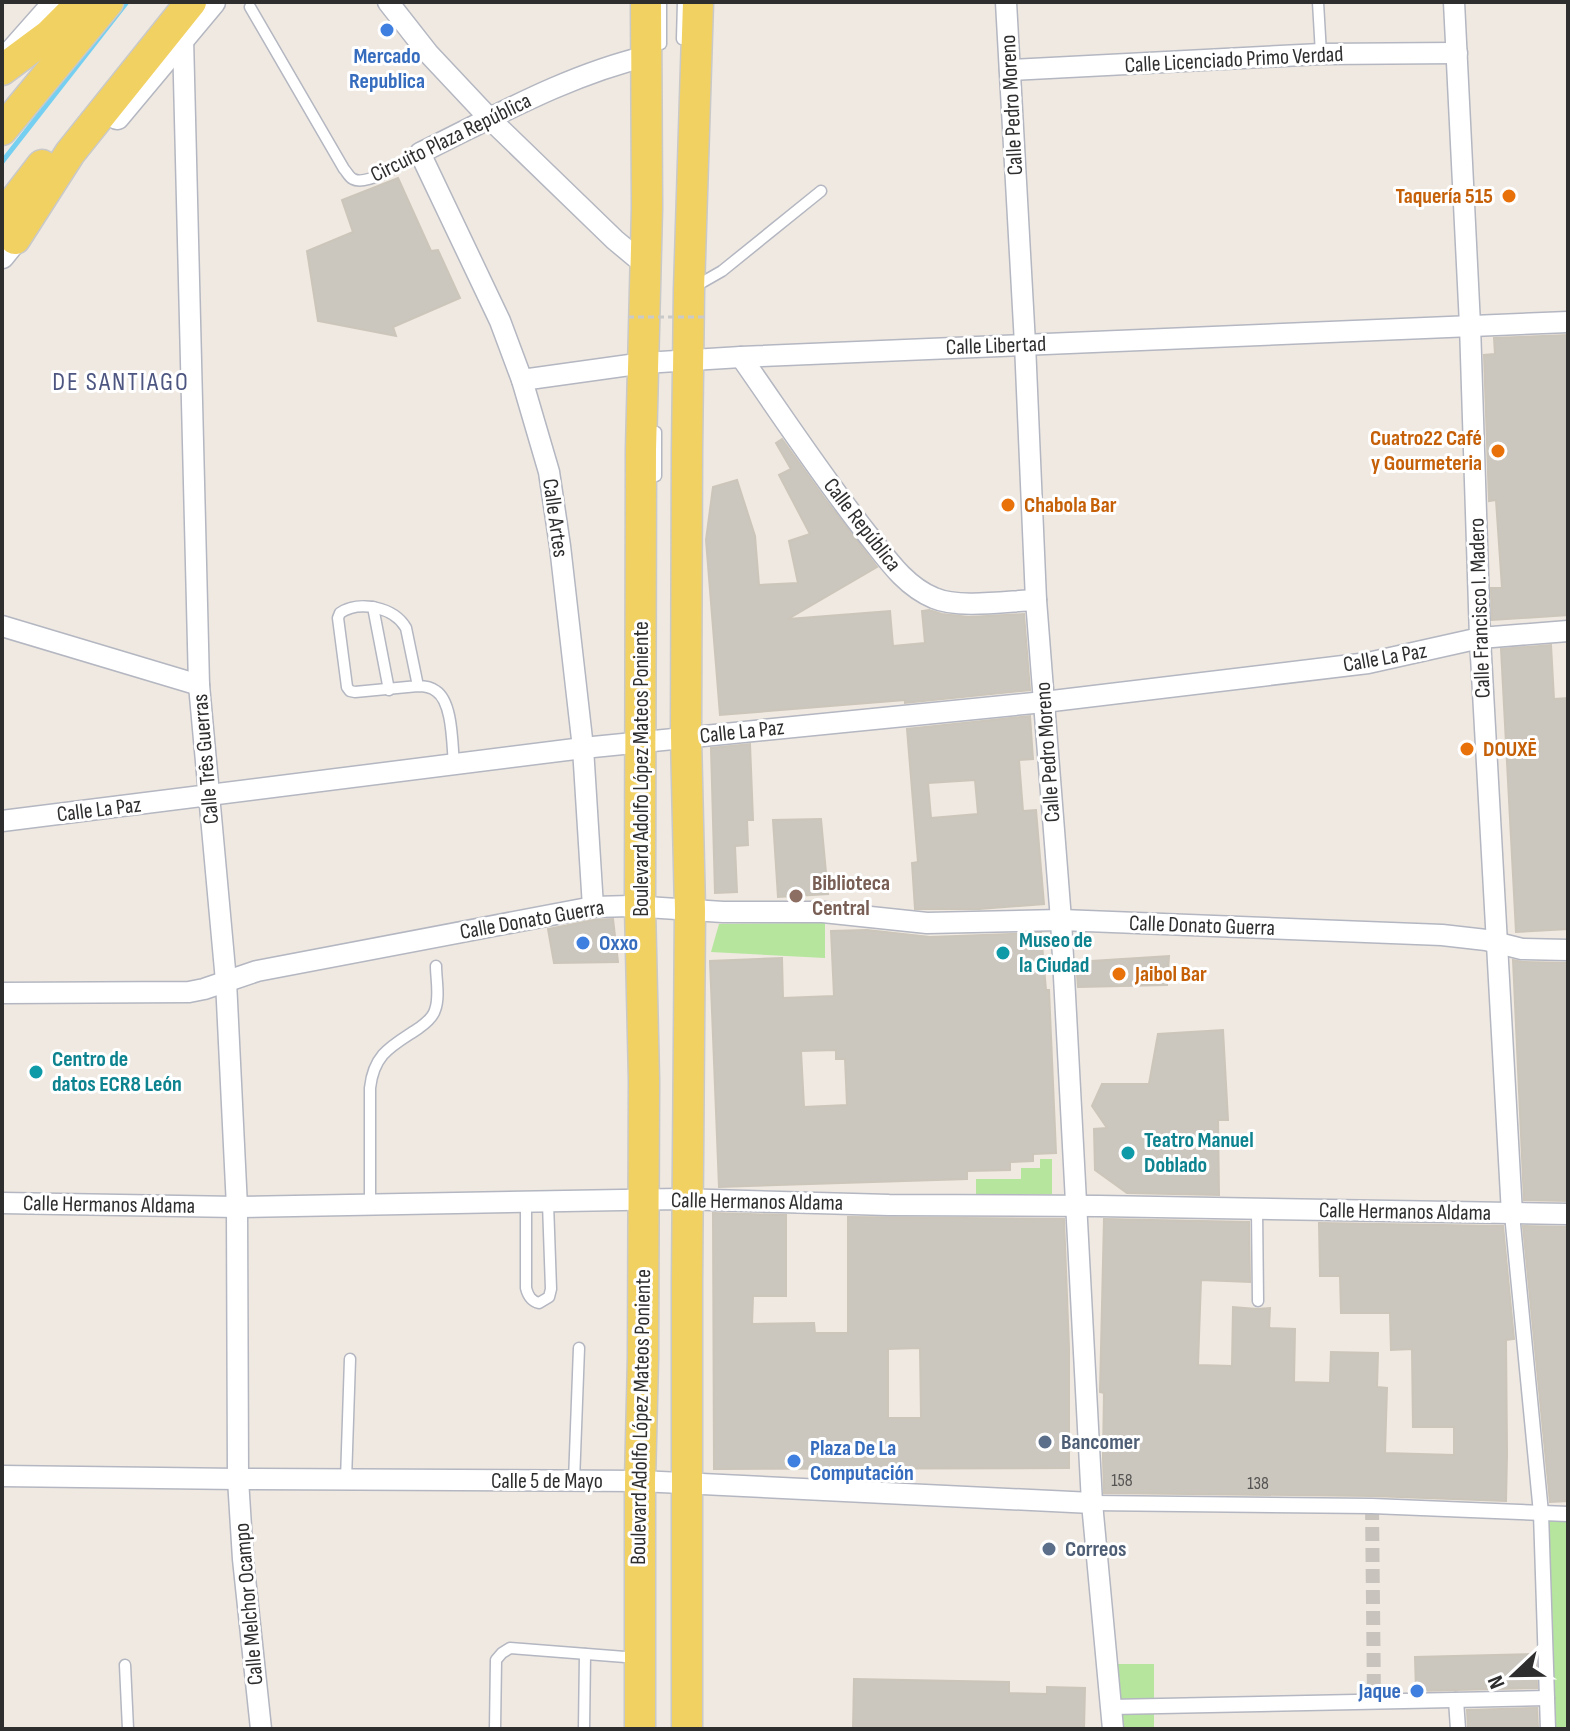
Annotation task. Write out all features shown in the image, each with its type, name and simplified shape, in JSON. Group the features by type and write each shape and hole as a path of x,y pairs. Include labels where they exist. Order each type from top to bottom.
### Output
{"main road":[{"path":"2,70 49,35 82,2"},
{"path":"2,130 108,2"},
{"path":"6,237 109,78 173,2"},
{"path":"6,237 191,2"},
{"name":"Boulevard Adolfo López Mateos Poniente","path":"640,1729 645,1482 643,1358 664,1200 679,910 641,450 654,363 645,265 654,53 646,2"},
{"name":"Boulevard Adolfo López Mateos Poniente","path":"687,1729 681,1482 664,1200 644,1080 650,908 687,451 684,361 698,2"}],"street":[{"path":"2,62 56,2"},
{"path":"6,237 213,2"},
{"path":"388,2 428,53 490,119 645,265"},
{"name":"Calle Pedro Moreno","path":"1006,2 1036,600 1061,920 1092,1503 1113,1729"},
{"name":"Calle Francisco I. Madero","path":"1454,2 1470,325 1480,638 1512,1214"},
{"name":"Calle Três Guerras","path":"183,38 199,685 226,981 237,1207 238,1479"},
{"name":"Circuito Plaza República","path":"420,153 582,76 654,53"},
{"name":"Calle Licenciado Primo Verdad","path":"1010,70 1321,54 1457,53"},
{"name":"Calle Artes","path":"420,153 500,321 522,380 549,472 583,748 593,907"},
{"name":"Calle Libertad","path":"522,380 654,363 741,357 1568,322"},
{"name":"Calle República","path":"741,357 841,501 897,571 917,589 935,599 954,603 1036,600"},
{"path":"2,626 199,685"},
{"name":"Calle La Paz","path":"2,821 583,748 663,743 1044,702 1368,663 1480,638 1568,631"},
{"name":"Calle Donato Guerra","path":"2,993 189,992 257,971 593,907 823,912 927,923 1061,920 1442,935 1486,940 1522,949 1568,950"},
{"name":"Calle Hermanos Aldama","path":"2,1203 237,1207 664,1200 1568,1214"},
{"path":"1512,1214 1541,1513 1548,1729"},
{"name":"Calle 5 de Mayo","path":"2,1476 681,1482 1092,1503"},
{"name":"Calle Melchor Ocampo","path":"238,1479 261,1729"},
{"path":"1092,1503 1372,1506 1568,1514"},
{"path":"1111,1707 1547,1698"},
{"path":"1456,1700 1458,1729"}],"lane":[{"path":"654,53 661,2"},
{"path":"682,49 683,2"},
{"path":"1318,2 1321,54"},
{"name":"Circuito Plaza República","path":"250,7 344,169 353,179 371,179 420,153"},
{"path":"689,290 722,271 821,191"},
{"path":"680,205 684,361"},
{"path":"656,421 656,482"},
{"path":"373,607 389,690"},
{"path":"418,686 406,628 394,615 373,607 348,608 340,613 338,618 347,687 355,692 418,686 437,691 448,708 454,764"},
{"path":"370,1206 372,1073 379,1058 388,1049 426,1023 435,1012 436,966"},
{"path":"664,1200 677,1078"},
{"path":"526,1203 526,1288 533,1302 539,1303 549,1297 551,1289 548,1203"},
{"path":"1257,1210 1258,1301"},
{"path":"651,1729 645,1482 655,1325"},
{"path":"574,1481 579,1348"},
{"path":"346,1480 350,1359"},
{"path":"676,1729 681,1482"},
{"path":"495,1729 496,1660 510,1648 640,1658"},
{"path":"584,1729 585,1654"},
{"path":"125,1665 128,1729"}],"path":[{"path":"628,317 705,317"}],"green space":[{"path":"825,923 825,958 711,952 719,924"},
{"path":"1040,1159 1052,1159 1052,1194 976,1194 976,1179 1021,1179 1021,1168 1040,1168"},
{"path":"1547,1520 1568,1520 1568,1729 1556,1729"},
{"path":"1115,1664 1154,1664 1154,1729 1119,1729"}],"building":[{"path":"398,178 431,251 438,250 460,298 393,327 396,336 318,321 307,251 353,232 342,200"},
{"path":"1568,335 1568,615 1492,620 1491,588 1502,588 1496,500 1489,501 1484,355 1495,354 1494,338"},
{"path":"782,439 877,567 788,619 890,611 893,646 925,643 922,611 969,617 1024,614 1030,690 905,703 905,700 720,715 706,540 713,487 737,480 755,536 759,585 798,583 789,541 810,534 779,475 791,469 776,443"},
{"path":"1551,645 1554,699 1568,698 1568,929 1516,932 1501,649"},
{"path":"1030,716 1033,759 1019,760 1023,811 1036,810 1044,904 979,909 915,909 912,863 918,862 907,729","holes":["975,780 978,814 931,818 928,783"]},
{"path":"750,744 753,820 747,820 748,845 735,846 737,892 715,893 711,748"},
{"path":"821,819 828,894 778,897 773,820"},
{"name":"Oxxo","path":"613,919 618,962 554,963 548,929"},
{"path":"867,930 930,937 1041,933 1046,990 1049,990 1056,1153 1033,1154 1033,1161 1010,1162 1010,1170 967,1171 967,1179 719,1187 710,961 782,958 783,998 834,996 831,931","holes":["836,1050 836,1059 845,1059 847,1105 804,1107 801,1051"]},
{"name":"Jaibol Bar","path":"1169,956 1167,985 1078,987 1076,962"},
{"path":"1513,960 1568,963 1568,1201 1524,1200"},
{"path":"1223,1030 1228,1120 1218,1120 1219,1195 1127,1193 1095,1170 1094,1129 1107,1128 1092,1106 1102,1084 1149,1084 1158,1034"},
{"path":"713,1213 786,1215 786,1296 753,1296 752,1324 814,1323 815,1333 848,1333 848,1217 1064,1219 1069,1348 1069,1468 714,1469","holes":["920,1348 921,1418 888,1418 888,1349"]},
{"path":"1104,1219 1249,1222 1250,1282 1201,1280 1198,1365 1232,1366 1233,1307 1270,1308 1269,1328 1295,1329 1294,1382 1330,1383 1331,1352 1378,1353 1377,1387 1387,1388 1385,1453 1454,1455 1454,1427 1413,1427 1412,1349 1391,1350 1390,1313 1341,1313 1340,1276 1320,1276 1319,1223 1503,1226 1514,1339 1506,1340 1506,1501 1104,1493 1104,1393 1100,1392"},
{"path":"1523,1226 1568,1227 1568,1501 1550,1502"},
{"path":"1536,1654 1537,1688 1416,1691 1415,1657"},
{"path":"854,1679 1009,1682 1009,1693 1047,1694 1047,1687 1085,1688 1084,1729 853,1729"},
{"path":"1537,1708 1538,1729 1468,1729 1467,1710"}],"waterway":[{"path":"2,162 127,2"}],"tunnel":[{"path":"1372,1506 1374,1701"}],"place":[{"name":"Mercado Republica","path":"387,30"},
{"name":"Taquería 515","path":"1509,196"},
{"name":"Cuatro22 Café y Gourmeteria","path":"1498,451"},
{"name":"Chabola Bar","path":"1008,505"},
{"name":"DOUXĒ","path":"1467,749"},
{"name":"Biblioteca Central","path":"796,896"},
{"name":"Oxxo","path":"583,943"},
{"name":"Museo de la Ciudad","path":"1003,953"},
{"name":"Jaibol Bar","path":"1119,974"},
{"name":"Centro de datos ECR8 León","path":"36,1072"},
{"name":"Teatro Manuel Doblado","path":"1128,1153"},
{"name":"Bancomer","path":"1045,1442"},
{"name":"Plaza De La Computación","path":"794,1461"},
{"name":"Correos","path":"1049,1549"},
{"name":"Jaque","path":"1417,1691"}],"district":[{"name":"DE SANTIAGO","path":"121,382"}]}
